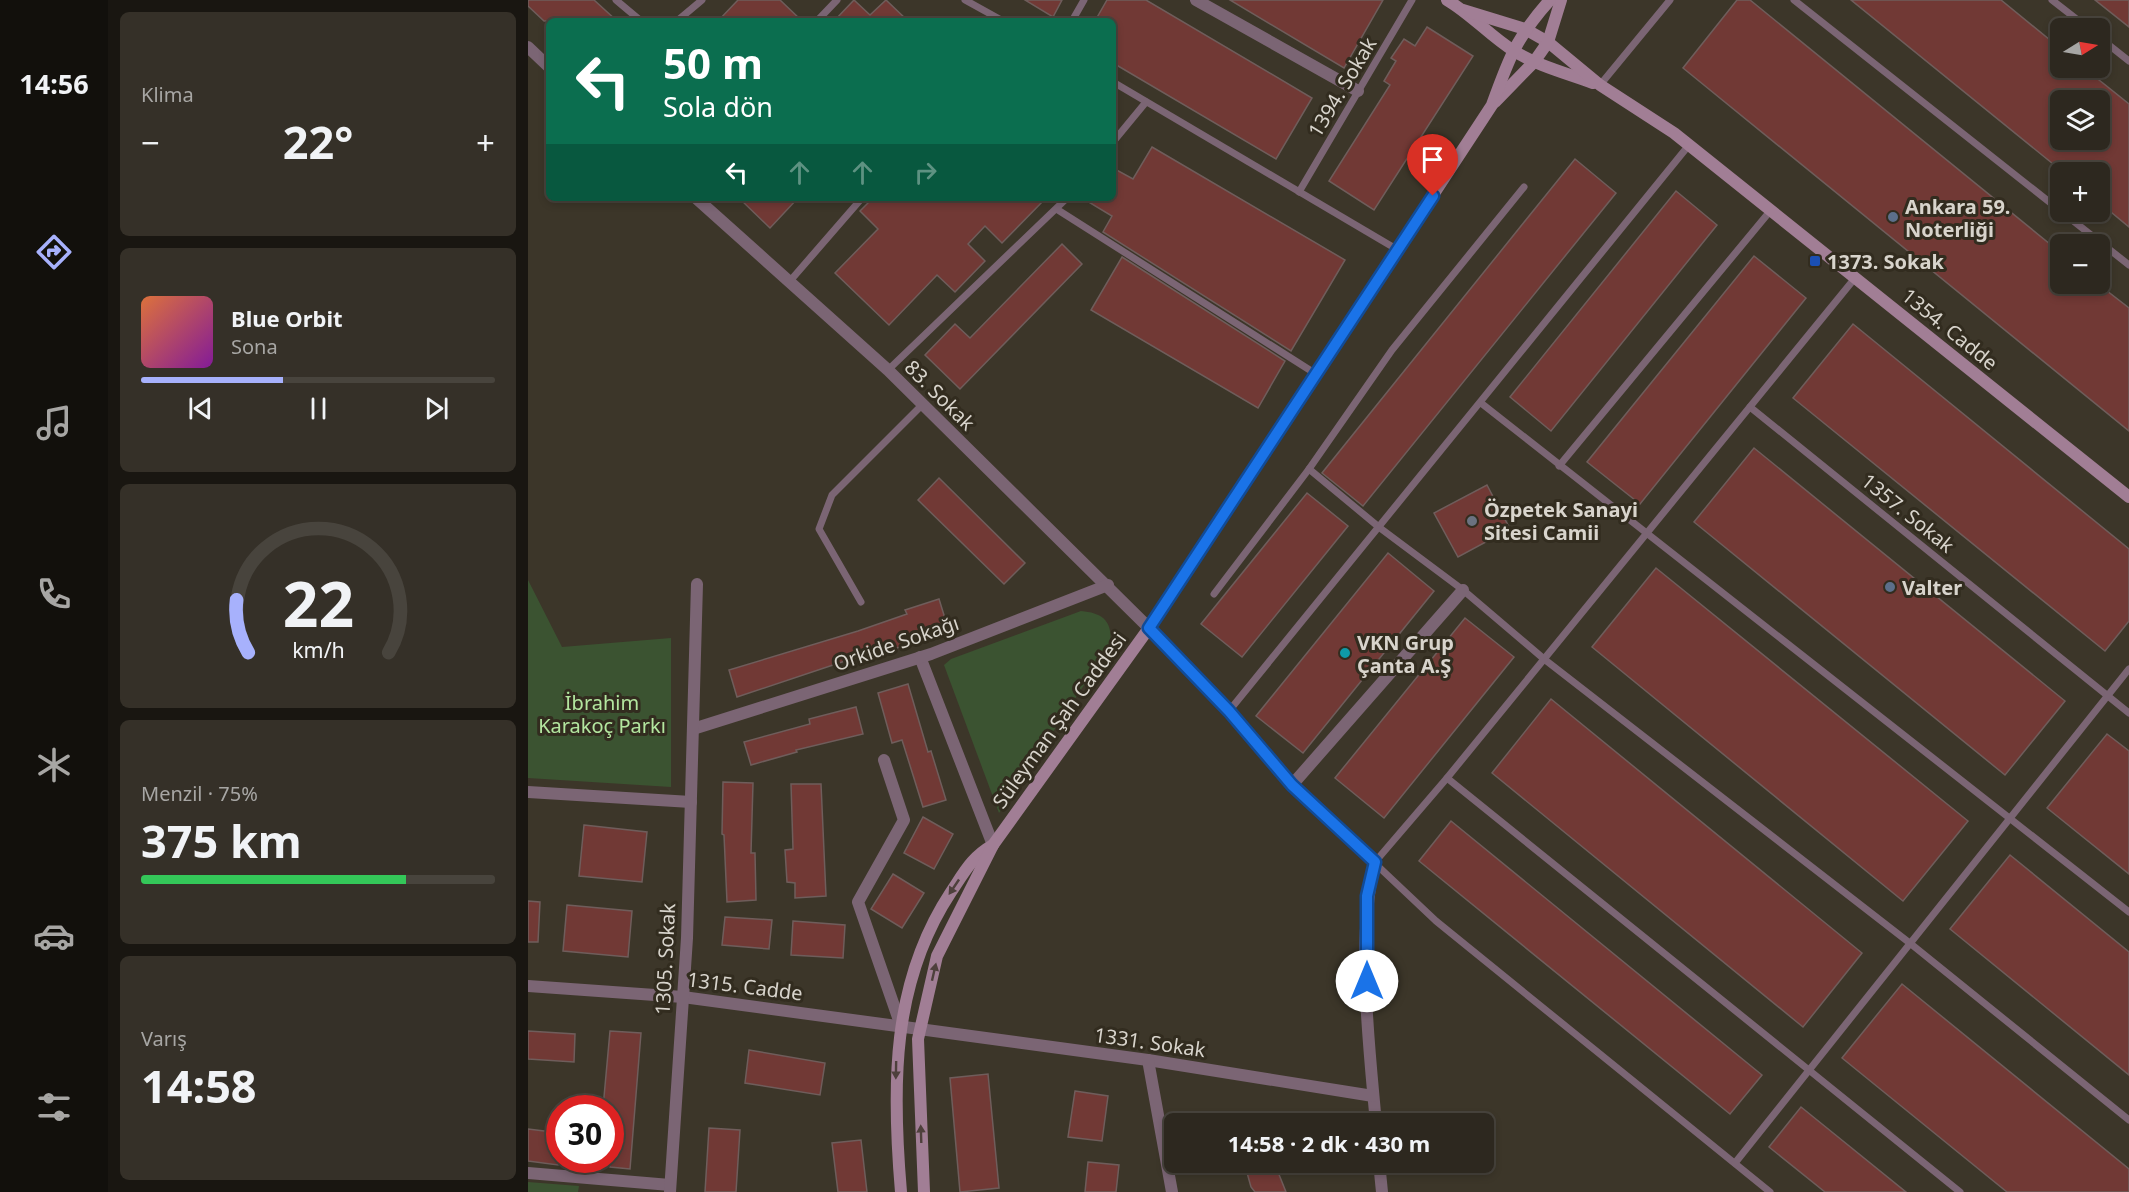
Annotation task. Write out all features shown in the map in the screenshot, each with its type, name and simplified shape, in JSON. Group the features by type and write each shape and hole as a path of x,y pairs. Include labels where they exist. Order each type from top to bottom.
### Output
{"main road":[{"name":"1354. Cadde","path":"1447,0 1463,10 1512,50 1534,62 1600,86"},
{"path":"1492,105 1512,50 1525,29 1550,0"},
{"path":"1492,105 1534,62 1548,42 1561,0"},
{"name":"1354. Cadde","path":"1463,10 1525,29 1548,42 1600,86 1689,145 2129,498"},
{"name":"Süleyman Şah Caddesi","path":"924,1192 918,1039 938,956 993,845 1149,628 1492,105"},
{"name":"Süleyman Şah Caddesi","path":"901,1192 896,1086 901,1026 922,945 945,902 976,855 993,845"}],"street":[{"path":"1196,0 1358,91"},
{"path":"528,47 546,64"},
{"name":"83. Sokak","path":"699,201 888,370 921,406 1108,585 1149,628"},
{"name":"1305. Sokak","path":"670,1188 683,997 697,584"},
{"name":"Orkide Sokağı","path":"693,729 920,657 1108,585"},
{"path":"1292,785 1463,590"},
{"path":"920,657 993,845"},
{"path":"884,760 904,820 858,902 901,1026"},
{"path":"528,792 691,802"},
{"path":"1375,862 1367,896 1367,1024 1375,1113"},
{"name":"1315. Cadde","path":"528,986 683,997 920,1029"},
{"name":"1331. Sokak","path":"920,1029 1148,1060 1373,1096"},
{"path":"1148,1060 1173,1192"},
{"path":"528,1173 670,1188"},
{"path":"1380,1173 1382,1192"}],"lane":[{"path":"616,0 637,18"},
{"path":"681,18 702,0"},
{"path":"820,18 837,0"},
{"path":"965,0 978,3 999,18"},
{"path":"1074,18 1084,0"},
{"name":"1394. Sokak","path":"1299,192 1413,0"},
{"path":"1600,86 1670,0"},
{"path":"1794,0 2129,265"},
{"path":"2052,0 2075,18"},
{"path":"2110,46 2129,61"},
{"path":"1116,84 1398,250"},
{"path":"1116,138 1146,102"},
{"path":"1229,711 1689,145"},
{"path":"1214,594 1309,469 1392,350 1524,187"},
{"path":"790,281 859,201"},
{"path":"888,370 1058,210 1065,201"},
{"path":"1058,210 1316,375"},
{"path":"1559,466 1771,210"},
{"path":"1375,862 1447,778 1855,278"},
{"path":"1481,403 2129,912"},
{"path":"861,602 819,529 832,495 921,406"},
{"name":"1357. Sokak","path":"1750,407 2129,713"},
{"path":"1309,469 1380,528 1463,590 1544,659 1911,944 2129,1120"},
{"path":"1149,628 1229,711 1292,785 1436,921 1770,1192"},
{"path":"1735,1163 1811,1071 2129,669"},
{"path":"1447,778 1960,1192"}],"green space":[{"name":"İbrahim Karakoç Parkı","path":"528,580 562,647 671,638 671,787 528,778"},
{"path":"1081,611 1096,614 1105,620 1110,631 1110,646 999,813 944,665 951,659"},
{"path":"528,1182 579,1186 578,1192 528,1192"}],"building":[{"path":"528,0 594,0 614,18 546,18 544,21 528,6"},
{"path":"738,0 780,0 799,18 721,18"},
{"path":"854,0 870,15 886,0 905,18 837,18"},
{"path":"1025,0 1062,0 1053,17"},
{"path":"1107,0 1146,0 1312,98 1276,159 1116,65 1116,18 1097,18"},
{"path":"1230,0 1383,0 1344,68"},
{"path":"1737,0 1750,0 2050,244 2050,294 2110,293 2129,308 2129,431 1683,68"},
{"path":"1851,0 2001,0 2050,40 2050,78 2096,78 2129,104 2129,227 2110,211 2110,162 2051,162"},
{"path":"2095,0 2129,0 2129,27"},
{"path":"1427,27 1473,56 1374,210 1329,181 1390,85 1384,81 1396,61 1391,58 1404,39 1415,46"},
{"path":"1152,147 1345,260 1291,351 1103,232 1112,216 1087,201 1116,201 1116,170 1133,179"},
{"path":"1575,159 1616,193 1363,506 1322,473"},
{"path":"1676,191 1717,225 1551,431 1510,397"},
{"path":"742,201 795,201 770,228"},
{"path":"870,201 1043,201 1002,243 985,226 968,244 985,261 955,292 937,275 889,325 835,273 878,229 860,211"},
{"path":"1062,244 1082,264 960,389 925,355 955,324 970,338"},
{"path":"1754,256 1806,298 1640,504 1587,462"},
{"path":"1122,257 1285,361 1258,408 1091,310"},
{"path":"1853,324 2129,549 2129,621 2105,651 1793,398"},
{"path":"1754,448 2065,701 2005,775 1694,522"},
{"path":"939,478 1025,563 1004,584 918,500"},
{"name":"Özpetek Sanayi Sitesi Camii","path":"1487,485 1510,529 1458,557 1434,513"},
{"path":"1307,493 1348,526 1242,657 1201,624"},
{"name":"VKN Grup Çanta A.Ş","path":"1388,553 1434,591 1303,753 1256,716"},
{"path":"1656,568 1968,821 1903,901 1592,647"},
{"path":"939,599 948,628 907,640 908,644 877,655 875,651 737,697 729,670 858,631 907,614 905,610"},
{"path":"1465,618 1514,657 1384,818 1335,778"},
{"path":"908,684 928,752 931,751 946,800 923,807 902,740 892,743 878,693"},
{"path":"1551,699 1862,953 1803,1027 1492,773"},
{"path":"856,707 863,734 796,750 797,752 751,765 744,742 810,724 809,719"},
{"path":"2107,734 2129,751 2129,874 2047,808"},
{"path":"723,782 753,783 751,853 755,853 756,900 727,902 724,835 722,834"},
{"path":"791,784 821,784 826,896 795,898 795,883 787,882 785,850 793,849"},
{"path":"923,817 953,834 934,869 904,853"},
{"path":"1451,821 1762,1075 1730,1114 1419,861"},
{"path":"584,825 647,832 642,882 579,876"},
{"path":"2010,855 2129,952 2129,1075 1950,929"},
{"path":"893,874 924,893 902,928 871,909"},
{"path":"528,901 540,902 538,942 528,942"},
{"path":"567,905 632,911 628,957 563,951"},
{"path":"725,917 772,920 769,949 722,945"},
{"path":"793,921 845,925 843,958 791,955"},
{"path":"1902,984 2129,1169 2129,1192 2007,1192 1842,1058"},
{"path":"528,1031 575,1034 574,1062 528,1059"},
{"path":"610,1031 641,1033 630,1169 624,1168 624,1095 604,1095"},
{"path":"749,1050 825,1063 820,1095 745,1083"},
{"path":"988,1074 999,1188 960,1192 950,1078"},
{"path":"1075,1091 1108,1096 1102,1141 1068,1137"},
{"path":"1801,1107 1906,1192 1825,1192 1769,1147"},
{"path":"709,1128 740,1130 736,1192 705,1192"},
{"path":"528,1129 546,1131 546,1163 528,1161"},
{"path":"861,1140 867,1192 838,1192 832,1143"},
{"path":"1088,1162 1119,1165 1116,1192 1085,1192"},
{"path":"1247,1173 1278,1173 1286,1192 1255,1192"}],"place":[{"name":"Ankara 59. Noterliği","path":"1893,217"},
{"name":"1373. Sokak","path":"1815,261"},
{"name":"Özpetek Sanayi Sitesi Camii","path":"1472,521"},
{"name":"Valter","path":"1890,587"},
{"name":"VKN Grup Çanta A.Ş","path":"1345,653"}],"route":[{"path":"1367,981 1367,896 1375,862 1292,785 1229,711 1149,628 1433,196"}]}
